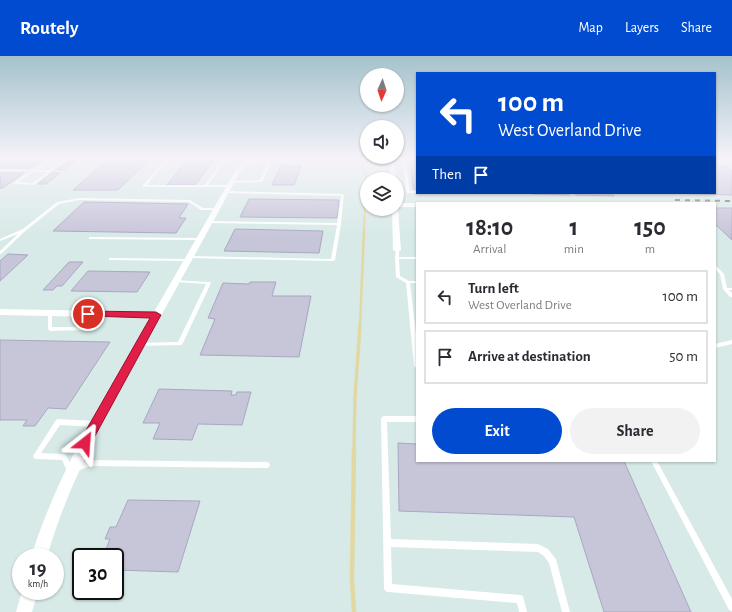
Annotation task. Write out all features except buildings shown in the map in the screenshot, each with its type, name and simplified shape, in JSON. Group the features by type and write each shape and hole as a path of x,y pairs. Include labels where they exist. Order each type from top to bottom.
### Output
{"street":[{"path":"42,548 54,511 70,472 139,345 231,184"},
{"path":"404,205 416,205"},
{"path":"395,216 397,254"},
{"path":"0,312 156,315"},
{"path":"24,612 27,600"}],"lane":[{"path":"110,259 333,260 343,195 229,187 144,186 146,184"},
{"path":"229,187 245,184"},
{"path":"407,184 408,192 416,192"},
{"path":"0,253 24,230 58,203 79,199 190,201 202,209 217,209"},
{"path":"210,222 339,224"},
{"path":"0,240 24,230"},
{"path":"90,238 200,239"},
{"path":"416,258 397,254 398,277 408,282 416,282"},
{"path":"716,268 722,274 725,289 732,296"},
{"path":"139,345 180,344 209,283 176,281"},
{"path":"408,282 416,357"},
{"path":"725,289 732,289"},
{"path":"50,313 50,329 84,329 101,314"},
{"path":"716,346 732,342"},
{"path":"416,419 384,418 388,588 520,599 523,612"},
{"path":"95,424 58,422 36,456 64,457 70,472 90,463 267,465"},
{"path":"655,462 732,607"},
{"path":"387,543 538,548 544,550 550,555 553,562 566,612"}],"shaded area":[{"path":"0,184 360,184 360,216 404,216 404,184 416,184 416,194 716,194 716,184 732,184 732,612 0,612"}],"waterway":[{"path":"364,231 366,184"},
{"path":"360,326 364,230"},
{"path":"354,450 355,397 360,325"},
{"path":"354,449 352,579 354,612"}],"railway":[{"path":"675,200 732,201"}],"route":[{"path":"85,443 156,315 88,314"}]}
